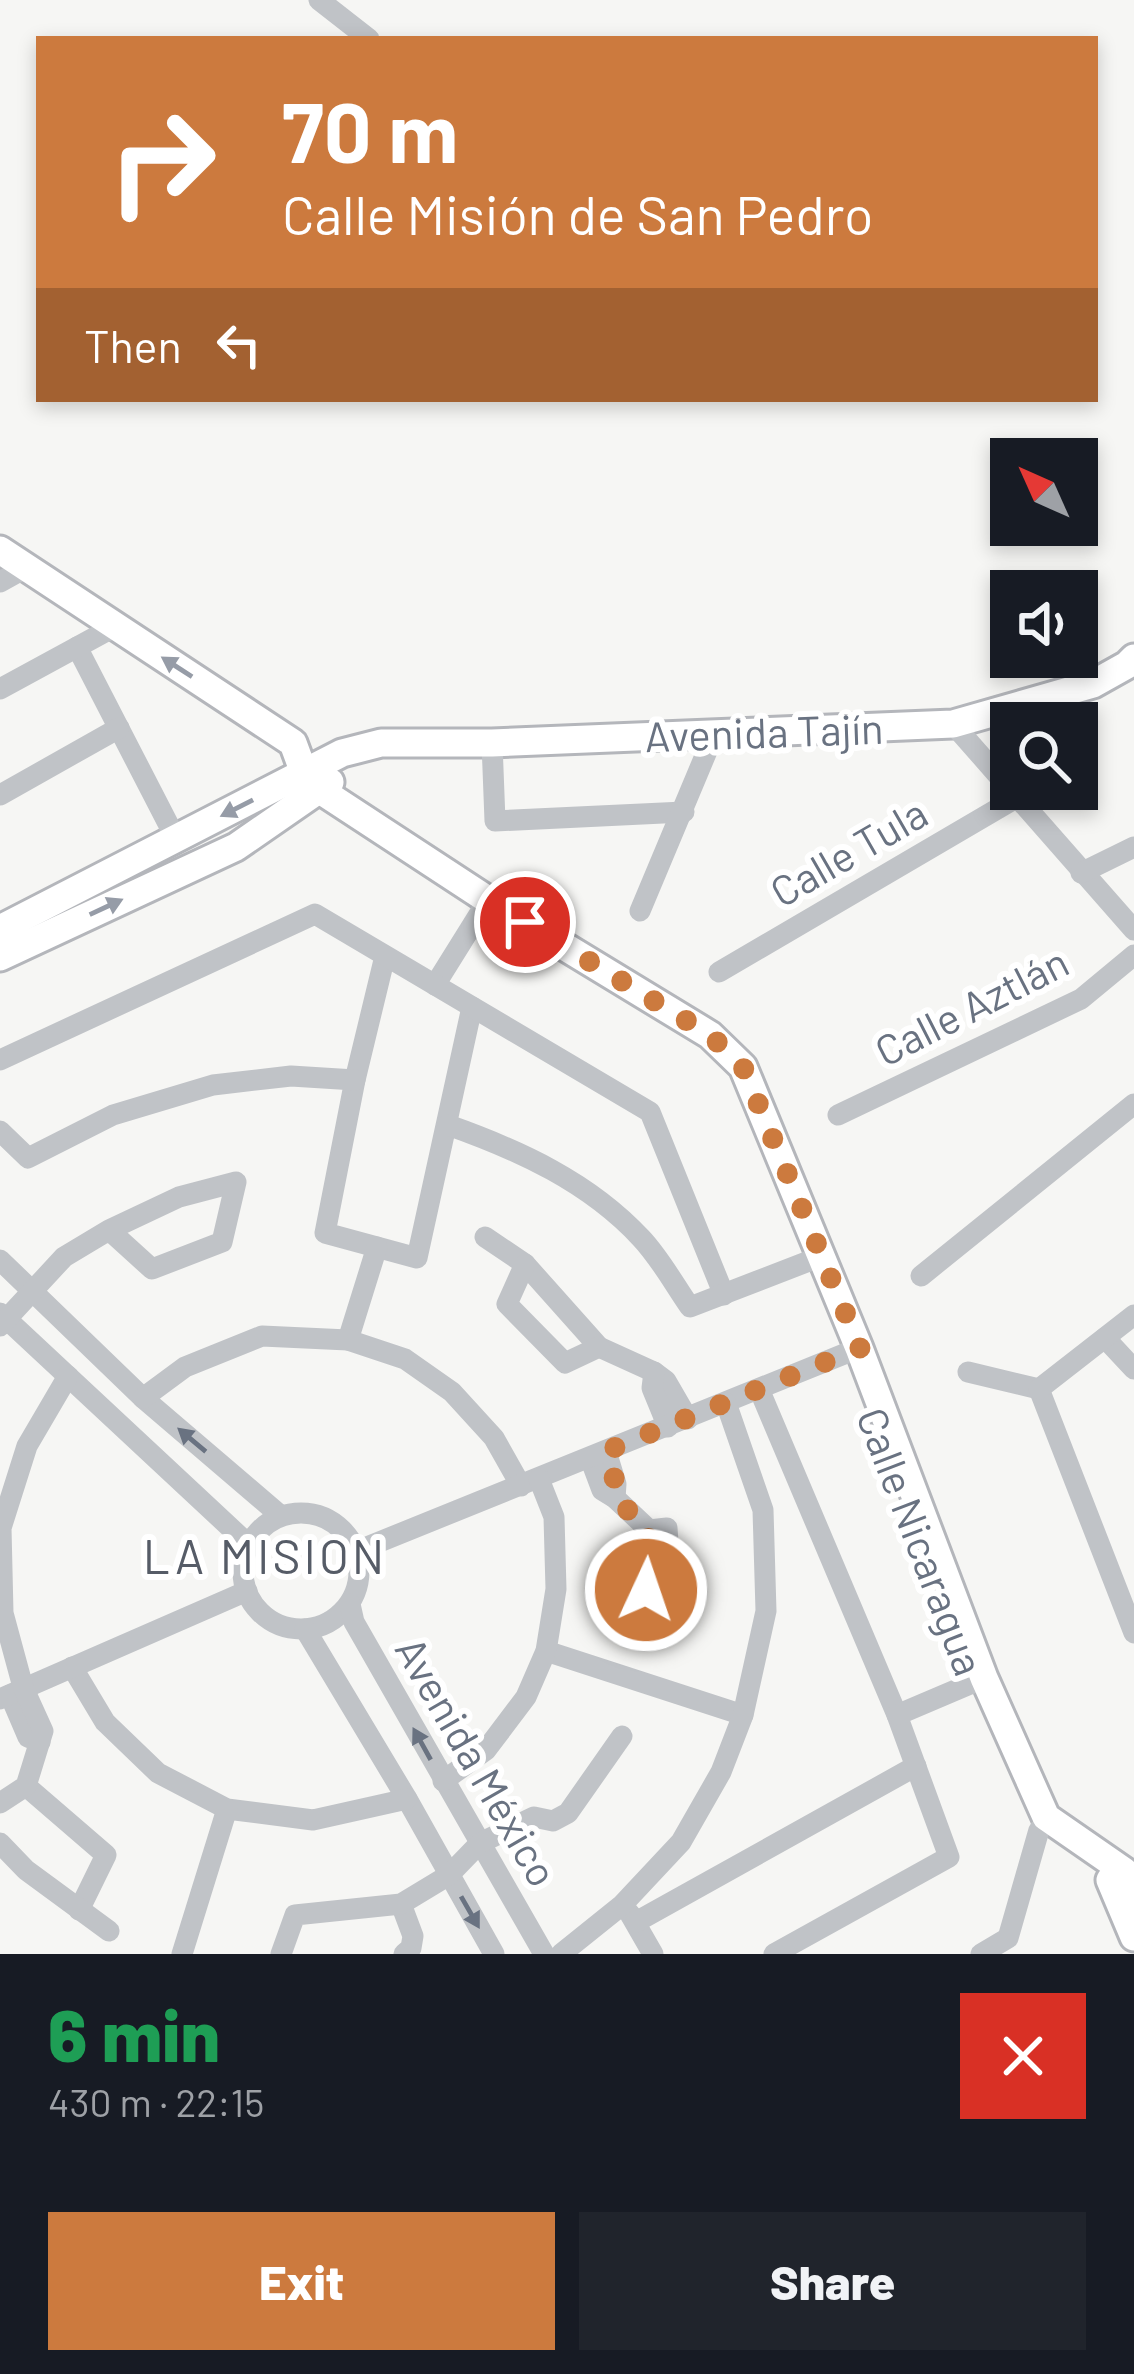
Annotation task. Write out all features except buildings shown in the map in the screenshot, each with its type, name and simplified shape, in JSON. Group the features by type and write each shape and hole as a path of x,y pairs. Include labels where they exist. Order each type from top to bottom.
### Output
{"main road":[{"name":"Calle Nicaragua","path":"0,550 293,743 307,780 486,903 710,1035 743,1067 980,1680 1042,1823"},
{"name":"Avenida Tajín","path":"307,780 342,753 381,742 492,743 952,724 1093,684 1134,658"},
{"path":"0,929 176,839 307,780"},
{"path":"0,957 236,847 307,780"},
{"path":"1042,1823 1124,1871 1134,1897"},
{"path":"1042,1823 1112,1881 1134,1937"}],"street":[{"path":"319,0 365,36"},
{"path":"0,582 27,567"},
{"path":"0,689 114,627"},
{"path":"76,647 176,839"},
{"path":"952,724 990,767"},
{"path":"0,795 118,728"},
{"path":"640,911 715,733"},
{"path":"492,743 495,820 684,812"},
{"name":"Calle Tula","path":"718,972 994,810"},
{"path":"1027,810 1134,930"},
{"path":"1081,873 1134,847"},
{"path":"435,985 486,903"},
{"path":"0,1060 315,914 650,1112 724,1295"},
{"name":"Calle Aztlán","path":"838,1114 1081,999 1134,955"},
{"path":"385,956 325,1233 417,1258 472,1007"},
{"path":"0,1131 28,1157 113,1114 213,1084 291,1076 355,1080"},
{"path":"921,1276 1134,1104"},
{"path":"448,1125 499,1143 573,1180 642,1238 690,1306 815,1259"},
{"path":"109,1230 152,1269 222,1241 236,1182 179,1197 109,1230 64,1257 2,1319 249,1545"},
{"path":"485,1237 525,1264 598,1346 654,1372 652,1388 678,1423"},
{"path":"348,1340 376,1247"},
{"path":"0,1260 143,1399 281,1516"},
{"path":"525,1264 507,1304 565,1363 598,1346"},
{"path":"1039,1389 1134,1315"},
{"path":"143,1399 185,1367 262,1336 348,1340 405,1359 452,1392 530,1482 554,1517 556,1589 546,1651 526,1697 485,1750 443,1781"},
{"path":"1105,1338 1134,1369"},
{"path":"357,1551 854,1350"},
{"path":"968,1372 1039,1389"},
{"path":"0,1803 26,1786 43,1731 11,1693 1,1528 27,1446 68,1376"},
{"path":"759,1389 897,1714 949,1857 774,1954"},
{"path":"1039,1389 1134,1633"},
{"path":"629,1914 681,1842 721,1772 743,1715 766,1611 763,1510 726,1402"},
{"path":"598,1454 602,1490 649,1530 646,1593 672,1594 667,1528 649,1530"},
{"path":"763,1510 803,1493"},
{"path":"316,1514 345,1532 357,1551 360,1575 350,1604 331,1621 305,1629 282,1626 253,1604 243,1567 249,1545 261,1528 281,1516 316,1514"},
{"path":"11,1693 247,1591"},
{"name":"Avenida México","path":"350,1604 354,1622 544,1954"},
{"name":"Avenida México","path":"305,1629 494,1954"},
{"path":"546,1651 743,1715"},
{"path":"72,1666 105,1722 158,1773 226,1809 313,1820 407,1799"},
{"path":"897,1714 980,1680"},
{"path":"281,1954 295,1916 401,1904 449,1875 479,1844 534,1817 554,1821 568,1814 622,1736"},
{"path":"561,1954 916,1766"},
{"path":"26,1786 106,1855 79,1910"},
{"path":"182,1954 226,1809"},
{"path":"981,1954 1008,1938 1042,1823"},
{"path":"0,1843 26,1870 109,1931"},
{"path":"401,1904 413,1936 404,1954"},
{"path":"629,1914 653,1954"}],"district":[{"name":"LA MISION","path":"265,1555"}],"route":[{"path":"525,922 710,1035 743,1067 860,1348 606,1451 616,1484 615,1498 649,1530 646,1590"}]}
